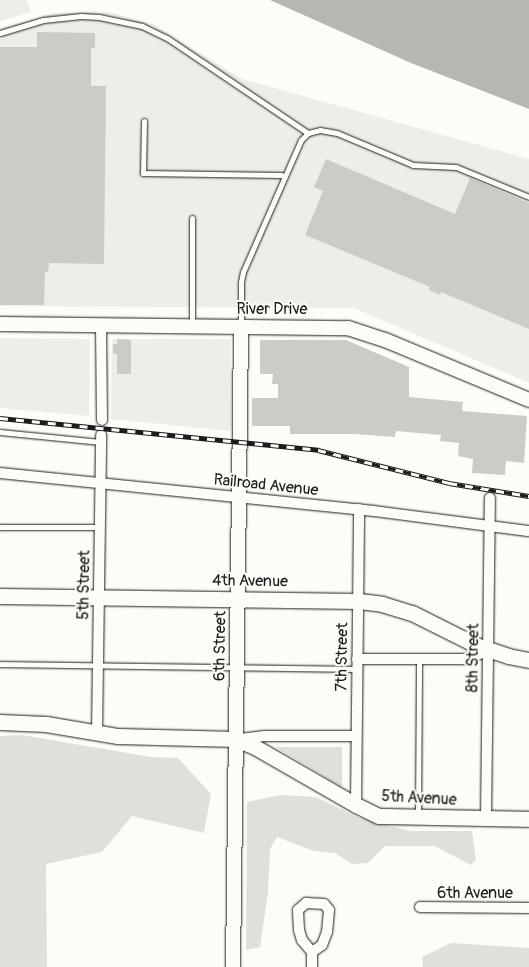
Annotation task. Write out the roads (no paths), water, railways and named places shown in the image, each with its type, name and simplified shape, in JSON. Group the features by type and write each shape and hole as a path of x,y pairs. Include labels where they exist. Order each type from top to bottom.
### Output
{"main road":[{"name":"4th Avenue","path":"0,596 359,600 382,604 412,613 488,650 529,660"},
{"name":"5th Avenue","path":"0,722 46,724 98,734 236,739 255,746 356,805 380,816 529,819"}],"street":[{"name":"River Drive","path":"0,324 329,326 367,333 529,400"},
{"path":"101,325 102,420"},
{"name":"6th Street","path":"233,967 241,326"},
{"name":"5th Street","path":"98,734 101,439"},
{"name":"Railroad Avenue","path":"0,473 359,510 529,531"},
{"name":"8th Street","path":"486,818 490,498"},
{"name":"7th Street","path":"356,805 355,736 359,600 359,510"},
{"path":"357,664 419,659 466,659 488,650"},
{"name":"5th Avenue","path":"236,739 265,736 355,736"},
{"path":"312,952 322,944 327,932 328,910 324,904 306,903 298,910 302,940 312,952 312,967"},
{"name":"6th Avenue","path":"420,908 529,908"}],"lane":[{"path":"0,33 43,20 81,16 99,17 142,26 167,38 308,133"},
{"path":"144,120 143,173 281,175 285,177"},
{"path":"241,326 240,282 243,272 302,140 308,133 320,130 337,133 413,165 456,167 529,197"},
{"path":"192,218 192,326"},
{"path":"0,432 101,439"},
{"path":"0,526 100,527"},
{"path":"418,817 419,659"},
{"path":"0,664 237,668 357,664"}],"railway":[{"path":"0,418 318,450 449,483 529,496"}]}
